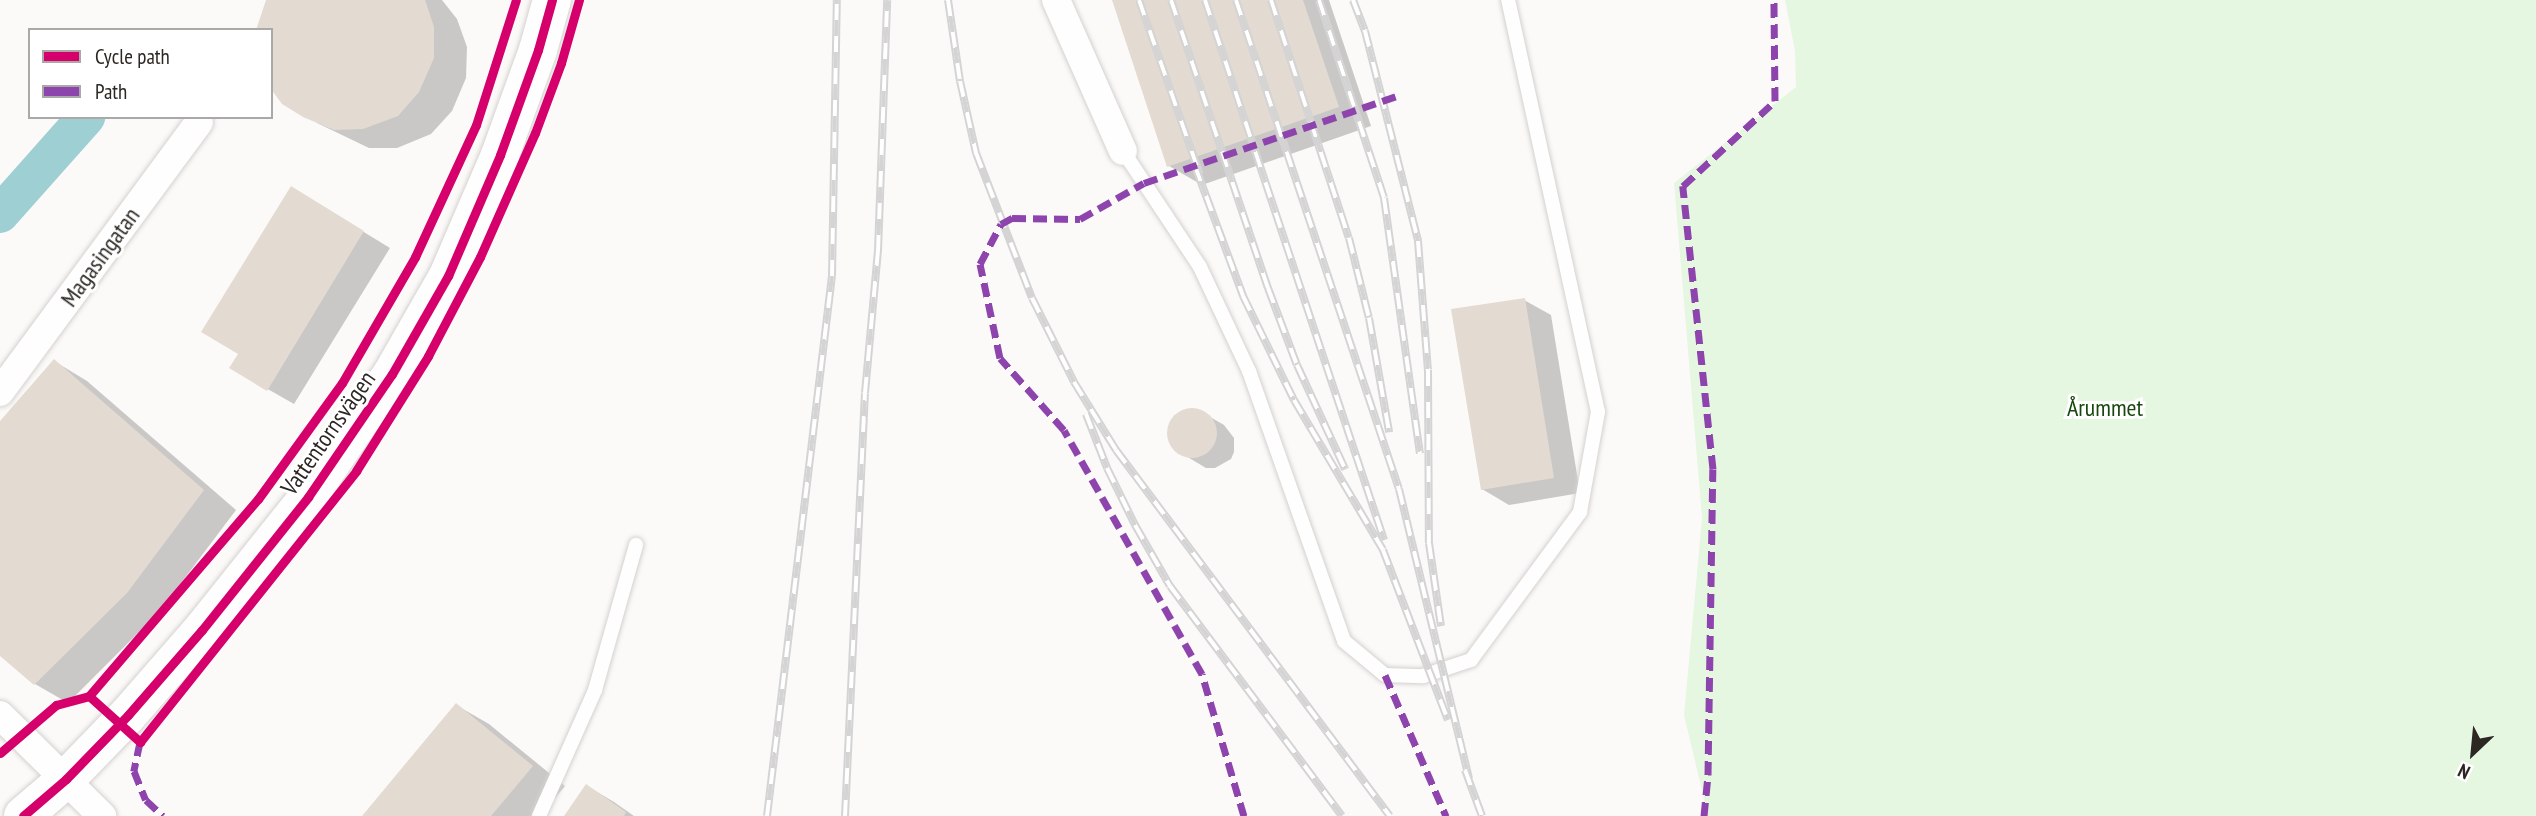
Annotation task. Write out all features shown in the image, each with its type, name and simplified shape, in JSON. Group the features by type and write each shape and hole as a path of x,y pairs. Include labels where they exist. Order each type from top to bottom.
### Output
{"street":[{"name":"Vattentornsvägen","path":"23,816 66,779 128,715 202,630 308,497 392,374 447,276 500,155 538,50 552,0"},
{"path":"1056,0 1123,151"},
{"name":"Magasingatan","path":"0,392 199,122"},
{"path":"0,715 102,816"}],"lane":[{"path":"1123,151 1200,267 1249,371 1344,640 1385,676 1423,676 1471,660 1580,512 1598,412 1508,0"},
{"path":"539,816 595,690 636,545"}],"green space":[{"name":"Årummet","path":"1785,0 2536,0 2536,816 1708,816 1684,715 1702,518 1674,183 1796,87 1795,51"}],"building":[{"path":"266,0 425,0 434,27 434,58 419,92 398,116 363,129 334,130 303,117 282,104 273,92 273,28 257,28"},
{"path":"1112,0 1303,0 1339,107 1167,167"},
{"path":"291,186 364,231 267,391 229,368 238,354 201,332"},
{"path":"1525,298 1554,478 1481,490 1451,309"},
{"path":"54,359 204,490 127,593 34,685 0,656 0,421"},
{"path":"1192,408 1210,415 1217,433 1210,451 1192,458 1174,451 1167,433 1174,415"},
{"path":"456,703 533,766 491,816 362,816"},
{"path":"586,784 626,812 624,816 564,816"}],"waterway":[{"path":"0,214 84,119"}],"railway":[{"path":"767,816 832,276 837,0"},
{"path":"845,816 865,393 878,251 887,0"},
{"path":"948,0 960,81 976,153 1032,298 1074,382 1116,450 1390,816"},
{"path":"1139,0 1200,175"},
{"path":"1171,0 1268,288 1297,365 1345,469"},
{"path":"1205,0 1384,540"},
{"path":"1236,0 1399,489 1469,779"},
{"path":"1271,0 1349,238 1369,318 1389,432"},
{"path":"1319,0 1384,198 1420,453"},
{"path":"1353,0 1365,31 1418,241 1428,370 1429,543 1441,626"},
{"path":"1195,166 1243,296 1294,400 1383,550 1448,720"},
{"path":"1086,414 1107,468 1135,525 1170,586 1342,816"},
{"path":"1465,770 1482,816"}],"marked path":[{"path":"1704,816 1708,775 1713,469 1683,186 1775,101 1774,0"},
{"path":"1244,816 1202,674 1064,430 1000,358 980,264 1001,224 1012,218 1080,219 1144,183 1402,94"},
{"path":"1385,675 1446,816"},
{"path":"140,742 134,771 146,800 163,816"}],"cycle path":[{"path":"0,753 56,705 89,696 258,499 342,383 415,257 476,125 516,0"},
{"path":"23,816 66,779 128,715 202,630 308,497 392,374 448,276 500,155 538,50 552,0"},
{"path":"89,696 140,742 356,471 428,356 480,257 535,133 561,63 579,0"}]}
